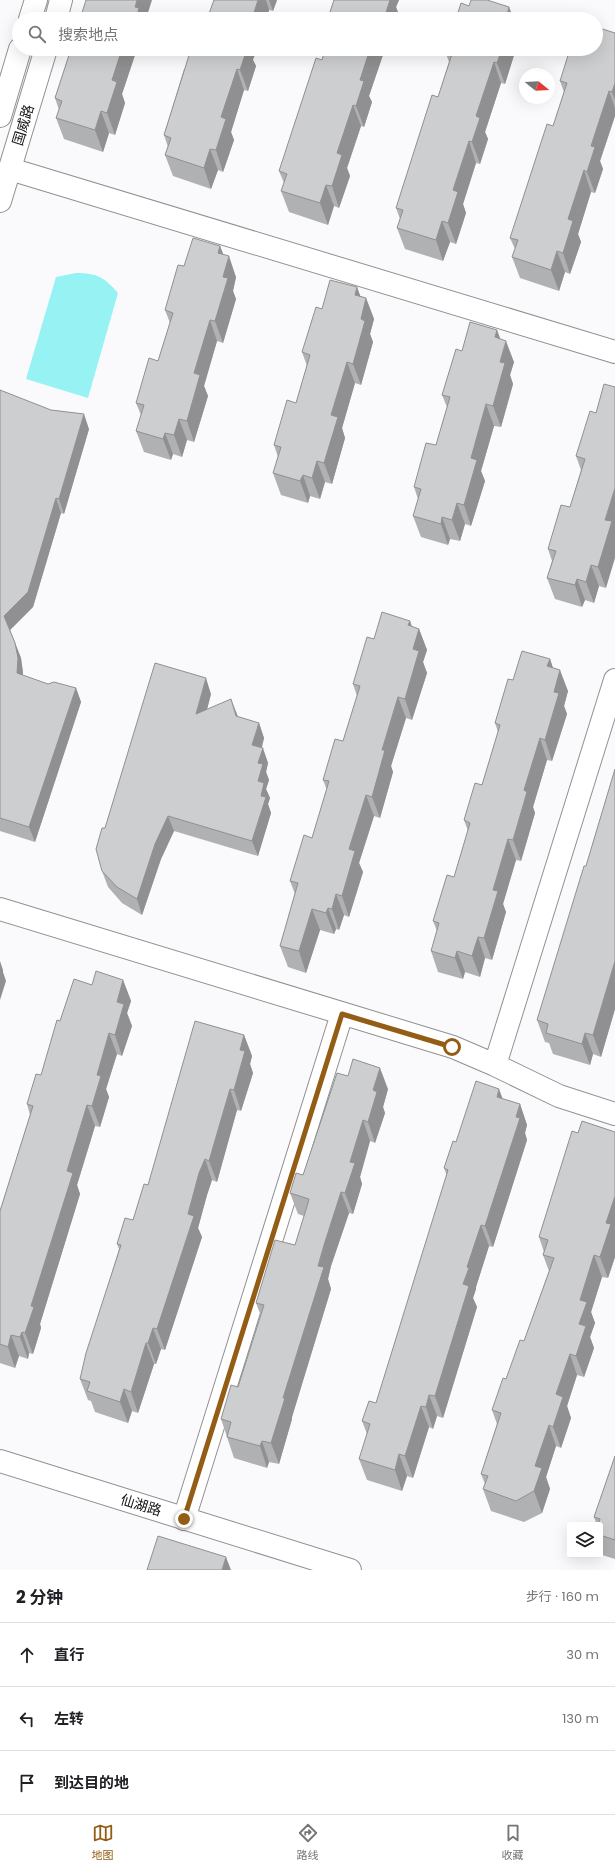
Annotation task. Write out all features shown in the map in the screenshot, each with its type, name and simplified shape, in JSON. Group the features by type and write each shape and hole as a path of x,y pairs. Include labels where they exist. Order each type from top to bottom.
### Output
{"street":[{"path":"32,12 36,0"},
{"path":"58,12 61,0"},
{"name":"国威路","path":"0,116 18,56"},
{"name":"国威路","path":"0,201 44,56"},
{"path":"10,169 615,352"},
{"path":"495,1064 615,680"},
{"path":"0,909 452,1047 495,1064 558,1096 615,1114"},
{"path":"184,1519 342,1014"},
{"name":"仙湖路","path":"0,1461 350,1570"}],"water":[{"path":"76,273 100,277 118,293 88,398 26,379 56,277"}],"building":[{"path":"86,0 137,0 135,7 139,8 138,12 82,12"},
{"path":"214,0 258,0 254,12 210,12"},
{"path":"334,0 390,0 386,12 330,12"},
{"path":"471,0 487,0 509,7 508,12 458,12 461,3 469,6"},
{"path":"603,29 615,33 615,83 612,92 609,91 591,146 595,147 587,172 584,170 568,219 573,221 563,253 557,251 551,270 512,257 518,240 510,238 547,124 553,126 567,83 560,81 568,56 603,56"},
{"path":"69,56 120,56 112,80 117,82 107,113 101,111 95,130 56,118 62,101 55,98"},
{"path":"189,56 245,56 240,70 237,69 221,117 226,119 216,150 210,149 204,168 165,155 171,138 164,135"},
{"path":"323,56 368,56 360,80 364,81 356,106 353,105 337,153 342,155 332,186 326,185 320,203 281,191 287,174 279,171 316,58 322,60"},
{"path":"451,56 500,56 497,63 494,62 476,116 480,118 472,142 469,141 453,190 458,192 448,223 442,221 436,240 397,228 403,210 396,208 432,95 438,97"},
{"path":"193,238 220,246 218,253 229,256 223,277 228,278 215,321 210,320 194,373 200,375 187,421 179,419 174,435 165,433 163,439 136,431 144,405 136,403 149,358 158,361 173,313 165,310 178,265 184,266"},
{"path":"330,280 357,287 355,295 366,298 361,319 365,321 353,364 347,362 331,415 338,417 324,463 317,461 312,478 303,475 300,481 273,473 281,447 274,445 287,400 296,403 310,355 302,352 316,307 322,309"},
{"path":"470,322 497,330 495,337 506,341 500,362 505,363 493,406 486,404 471,458 477,460 464,505 457,503 452,520 442,517 441,524 413,516 421,489 414,487 426,443 436,445 450,397 442,395 456,349 462,351"},
{"path":"604,384 615,387 615,488 605,520 612,521 598,567 591,565 586,582 577,579 575,585 547,578 556,551 548,549 561,505 570,507 585,459 576,456 590,411 596,413"},
{"path":"0,390 51,410 84,414 59,499 56,498 28,592 4,616 15,643 18,658 17,673 48,684 54,682 76,688 29,827 0,818"},
{"path":"382,612 410,621 408,625 419,629 413,649 419,651 405,699 398,697 382,750 385,750 372,797 366,795 349,849 355,851 342,896 336,894 332,909 328,908 326,913 312,909 299,951 280,946 298,883 290,881 304,835 312,838 329,781 323,780 335,739 343,741 360,686 353,684 367,637 374,639"},
{"path":"522,651 550,659 547,666 560,670 554,692 559,693 545,740 540,738 524,790 527,792 513,840 508,839 493,890 498,891 484,938 478,937 472,956 457,951 455,958 431,951 439,923 433,921 447,875 454,877 470,823 464,820 475,783 482,785 500,725 495,723 508,679 513,680"},
{"path":"155,663 206,678 196,714 231,699 236,716 259,723 252,745 263,748 258,763 263,764 258,781 264,783 261,796 266,797 252,841 168,816 155,844 137,899 117,887 102,871 96,849 102,828 105,828"},
{"path":"615,769 615,961 593,1035 585,1033 582,1044 546,1033 548,1024 537,1020"},
{"path":"96,971 123,980 117,1002 124,1004 115,1035 109,1033 97,1075 101,1076 92,1106 87,1105 67,1171 73,1173 31,1306 34,1307 25,1333 22,1332 20,1337 11,1335 8,1347 0,1344 0,1211 33,1106 27,1104 36,1074 41,1075 57,1020 60,1021 74,979 92,985"},
{"path":"195,1021 244,1035 240,1050 245,1051 234,1090 230,1089 209,1161 205,1159 199,1173 188,1214 194,1216 157,1329 153,1328 148,1343 146,1343 131,1392 124,1389 120,1402 87,1391 90,1382 80,1379 86,1353 121,1245 117,1244 125,1218 133,1220 144,1184 148,1185"},
{"path":"353,1059 380,1068 373,1090 377,1092 368,1122 363,1120 350,1162 355,1163 345,1193 341,1192 324,1245 318,1266 324,1267 283,1398 285,1398 271,1443 262,1441 260,1446 227,1437 231,1422 221,1419 231,1385 238,1387 264,1305 256,1303 275,1240 295,1245 308,1203 309,1199 290,1193 296,1173 303,1175 337,1073 348,1076"},
{"path":"476,1081 499,1089 497,1097 520,1104 516,1117 520,1118 485,1226 481,1225 467,1267 469,1268 463,1284 469,1286 435,1396 429,1395 426,1407 421,1406 405,1456 399,1454 395,1470 359,1459 370,1424 362,1421 369,1401 376,1403 448,1170 444,1168 453,1141 456,1142"},
{"path":"582,1121 615,1132 615,1196 606,1223 611,1224 600,1257 594,1255 580,1300 587,1302 579,1324 586,1326 576,1356 570,1354 556,1394 563,1397 553,1427 549,1425 535,1466 542,1468 534,1491 516,1501 483,1489 488,1476 481,1474 501,1413 492,1410 503,1378 506,1379 520,1340 524,1341 554,1258 543,1255 548,1240 539,1237 572,1131 578,1133"},
{"path":"615,1456 615,1540 603,1536 603,1522 599,1522 600,1519 594,1517"},
{"path":"158,1536 226,1557 222,1570 147,1570"}],"route":[{"path":"184,1519 342,1014 452,1047"}]}
